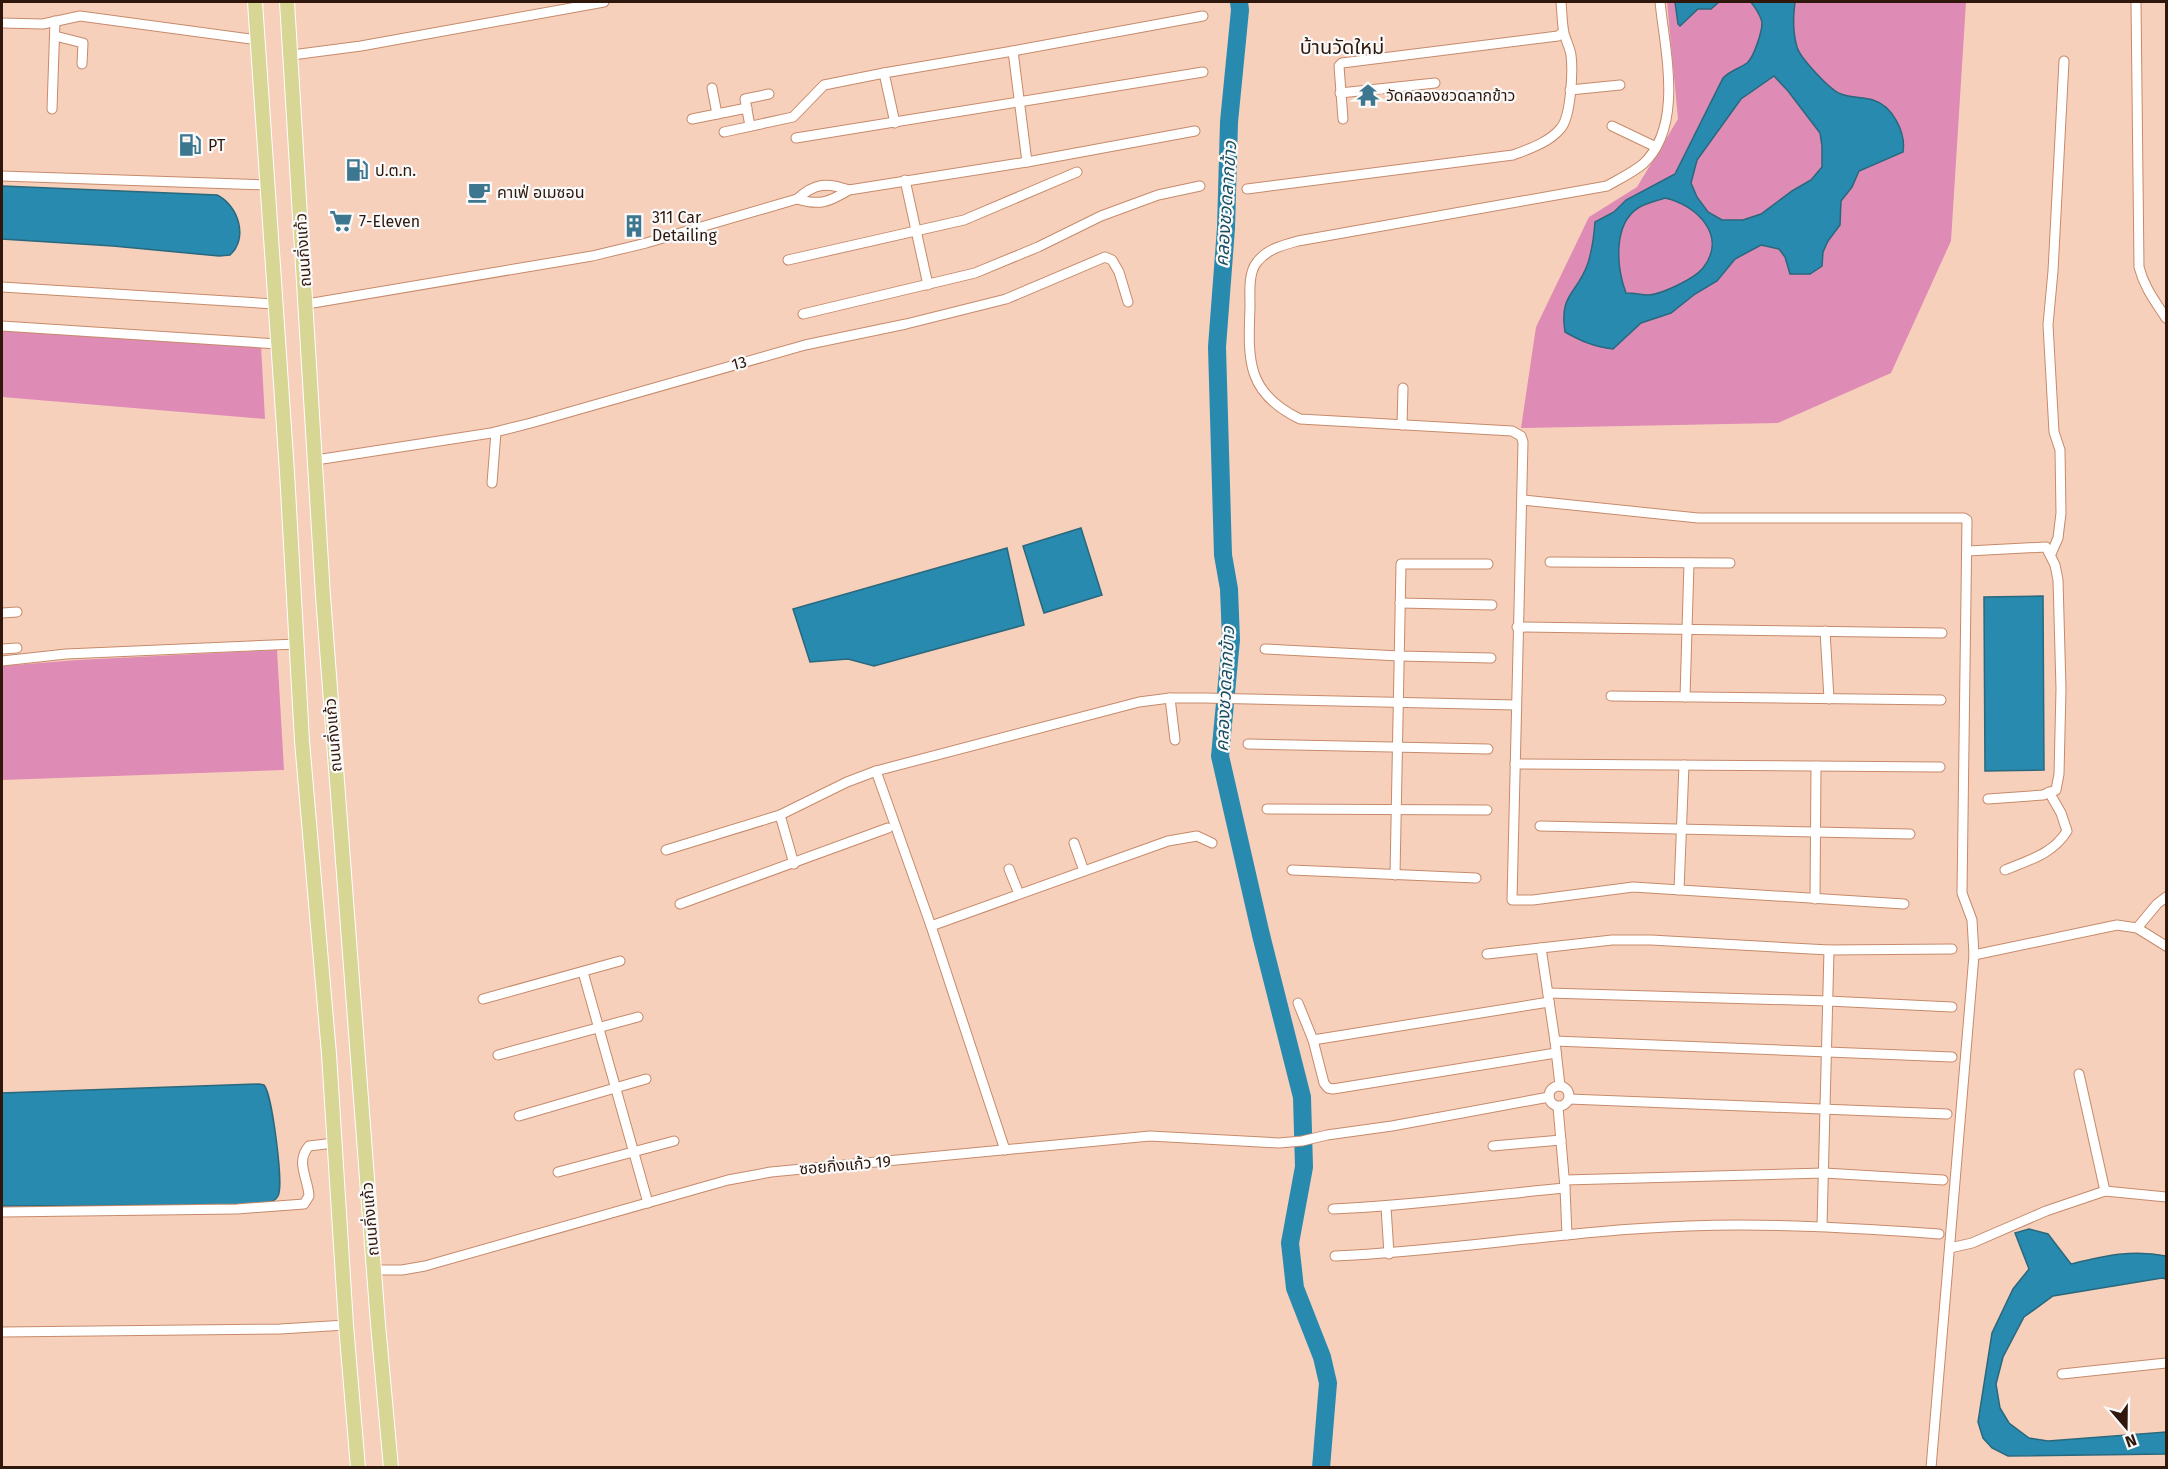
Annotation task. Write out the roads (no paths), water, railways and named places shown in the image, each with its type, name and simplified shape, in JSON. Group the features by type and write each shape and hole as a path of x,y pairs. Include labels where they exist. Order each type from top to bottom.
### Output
{"main road":[{"name":"ถนนกิ่งแก้ว","path":"255,2 302,741 329,1054 346,1325 358,1467"},
{"name":"ถนนกิ่งแก้ว","path":"287,2 307,304 322,596 391,1467"}],"street":[{"path":"292,56 361,46 604,2"},
{"path":"1247,189 1513,155 1537,146 1562,128 1567,116 1571,56 1563,32 1561,2"},
{"path":"1660,2 1670,101 1665,127 1656,147 1644,163 1607,186 1298,241 1278,247 1259,259 1252,276 1248,352 1253,373 1264,393 1273,403 1300,419 1512,430 1521,436 1523,442 1523,500 1517,627 1512,900 1533,900 1633,886 1904,904"},
{"path":"2136,2 2139,267 2149,294 2166,318"},
{"path":"2,23 43,24 80,16 258,40"},
{"path":"724,132 793,117 824,85 1203,16"},
{"path":"52,109 55,21"},
{"path":"1343,119 1339,66 1342,63 1558,36 1563,32"},
{"path":"55,36 82,43 82,64"},
{"path":"1013,51 1027,162"},
{"path":"2051,554 2058,538 2060,522 2061,450 2054,432 2048,325 2064,61"},
{"path":"796,138 1203,72"},
{"path":"884,73 895,123"},
{"path":"1340,93 1435,83"},
{"path":"1570,90 1620,85"},
{"path":"712,88 717,114"},
{"path":"750,126 745,99 769,93"},
{"path":"692,119 747,108"},
{"path":"1612,126 1656,147"},
{"path":"797,199 814,204 832,200 849,190 1027,162 1195,131"},
{"path":"789,260 964,220 1077,172"},
{"path":"2,176 267,185"},
{"path":"906,180 915,232 928,285"},
{"path":"307,304 592,256 646,243 797,199 808,189 832,184 849,190"},
{"path":"803,314 928,285 997,265 1101,216 1158,195 1200,186"},
{"name":"13","path":"316,460 496,432 806,345 906,324 1006,299 1105,257 1112,260 1119,272 1128,302"},
{"path":"2,287 275,304"},
{"path":"2,326 278,344"},
{"path":"1402,425 1403,388"},
{"path":"492,483 496,432"},
{"path":"1523,500 1698,518 1964,518 1968,524 1962,893 1972,920 1974,955 1931,1467"},
{"path":"1968,551 2046,547 2051,554 2058,580 2061,689 2060,774 2056,790 2043,795 1988,799"},
{"path":"1550,562 1730,563"},
{"path":"1685,697 1689,563"},
{"path":"1395,874 1401,564 1488,564"},
{"path":"1400,603 1492,605"},
{"path":"2,613 17,612"},
{"path":"1517,627 1942,633"},
{"path":"1825,632 1829,699"},
{"path":"2,661 66,654 297,644"},
{"path":"2,649 17,648"},
{"path":"1265,650 1491,658"},
{"path":"1611,696 1941,700"},
{"path":"666,850 780,815 847,782 876,771 1138,702 1170,698 1204,698 1516,705"},
{"path":"1170,698 1175,740"},
{"path":"1248,744 1488,749"},
{"path":"1515,764 1940,767"},
{"path":"1679,890 1684,765"},
{"path":"1815,899 1816,766"},
{"path":"876,771 932,926 1005,1150"},
{"path":"2005,870 2043,855 2060,843 2067,831 2061,813 2049,792"},
{"path":"1267,809 1487,810"},
{"path":"780,815 794,864"},
{"path":"1540,826 1910,834"},
{"path":"680,904 888,828"},
{"path":"932,926 1168,841 1197,836 1212,843"},
{"path":"1074,843 1084,871"},
{"path":"1010,869 1019,894"},
{"path":"1292,870 1476,878"},
{"path":"2137,928 2166,897"},
{"path":"1974,955 2117,925 2137,928 2166,946"},
{"path":"1487,954 1612,940 1829,950 1952,949"},
{"path":"1541,948 1556,1041 1560,1086"},
{"path":"1822,1226 1829,950"},
{"path":"483,999 620,961"},
{"path":"583,972 648,1203"},
{"path":"1313,1040 1549,998 1828,1001 1952,1007"},
{"path":"1298,1003 1313,1040 1324,1083 1328,1088 1333,1089 1556,1053"},
{"path":"498,1055 638,1017"},
{"path":"1556,1041 1952,1057"},
{"path":"2079,1074 2105,1191"},
{"path":"519,1116 646,1080"},
{"path":"1560,1086 1566,1089 1569,1099 1565,1105 1558,1107 1551,1104 1549,1097 1553,1088 1560,1086"},
{"name":"ซอยกิ่งแก้ว 19","path":"374,1270 402,1270 425,1266 728,1180 771,1172 1150,1136 1279,1143 1302,1141 1549,1097"},
{"path":"1569,1099 1947,1114"},
{"path":"1558,1107 1567,1235"},
{"path":"1494,1146 1561,1140"},
{"path":"558,1172 674,1141"},
{"path":"2,1212 237,1209 304,1204 309,1196 308,1182 302,1168 303,1153 309,1146 334,1143"},
{"path":"1333,1209 1386,1207 1565,1184 1824,1173 1943,1180"},
{"path":"1950,1248 1972,1243 2046,1211 2105,1191 2166,1197"},
{"path":"1386,1207 1389,1254"},
{"path":"1335,1256 1389,1254 1567,1235 1688,1226 1822,1226 1939,1234"},
{"path":"2,1332 280,1329 346,1325"},
{"path":"2062,1374 2166,1363"}],"water":[{"path":"1675,2 1719,2 1711,9 1698,9 1680,26"},
{"path":"1751,2 1795,2 1795,36 1797,47 1804,59 1836,92 1873,100 1887,108 1900,129 1903,152 1859,171 1852,187 1841,201 1840,225 1823,252 1822,266 1810,274 1790,274 1785,257 1779,249 1761,245 1735,259 1717,281 1695,294 1671,313 1641,323 1613,349 1588,343 1565,332 1564,319 1567,301 1584,274 1588,263 1595,222 1614,212 1626,200 1675,174 1723,78 1747,63 1755,50 1762,23","holes":["1774,76 1820,133 1822,167 1811,180 1761,214 1743,220 1722,220 1708,212 1697,197 1691,183 1697,160 1741,99","1665,198 1688,207 1705,224 1712,245 1710,256 1699,272 1669,289 1649,295 1626,293 1619,260 1620,236 1624,225 1638,208"]},
{"path":"2,186 217,195 231,206 235,214 240,231 239,240 230,255 219,256 2,239"},
{"path":"1081,528 1102,595 1044,613 1023,546"},
{"path":"1007,548 1024,625 874,666 848,659 810,662 793,609"},
{"path":"2043,596 2044,770 1985,771 1984,597"},
{"path":"264,1085 267,1092 276,1140 279,1188 278,1196 273,1201 249,1205 2,1206 2,1093"},
{"path":"2029,1229 2048,1234 2071,1264 2130,1253 2166,1256 2166,1279 2053,1296 2024,1317 2003,1357 1996,1384 2000,1408 2009,1423 2029,1438 2048,1441 2166,1432 2166,1454 2008,1456 1992,1448 1983,1438 1978,1422 1992,1333 2013,1289 2029,1269 2015,1233"}],"waterway":[{"name":"คลองชวดลากข้าว","path":"1239,2 1229,122 1226,228 1217,347 1223,555 1229,589 1231,640 1220,756 1261,935 1302,1097 1304,1167 1290,1243 1295,1288 1322,1357 1328,1383 1321,1468"}],"place":[{"name":"วัดคลองชวดลากข้าว","path":"1368,95"},
{"name":"PT","path":"190,145"},
{"name":"ป.ต.ท.","path":"357,170"},
{"name":"คาเฟ่ อเมซอน","path":"479,192"},
{"name":"7-Eleven","path":"341,221"},
{"name":"311 Car Detailing","path":"634,226"}],"district":[{"name":"บ้านวัดใหม่","path":"1342,47"}]}
